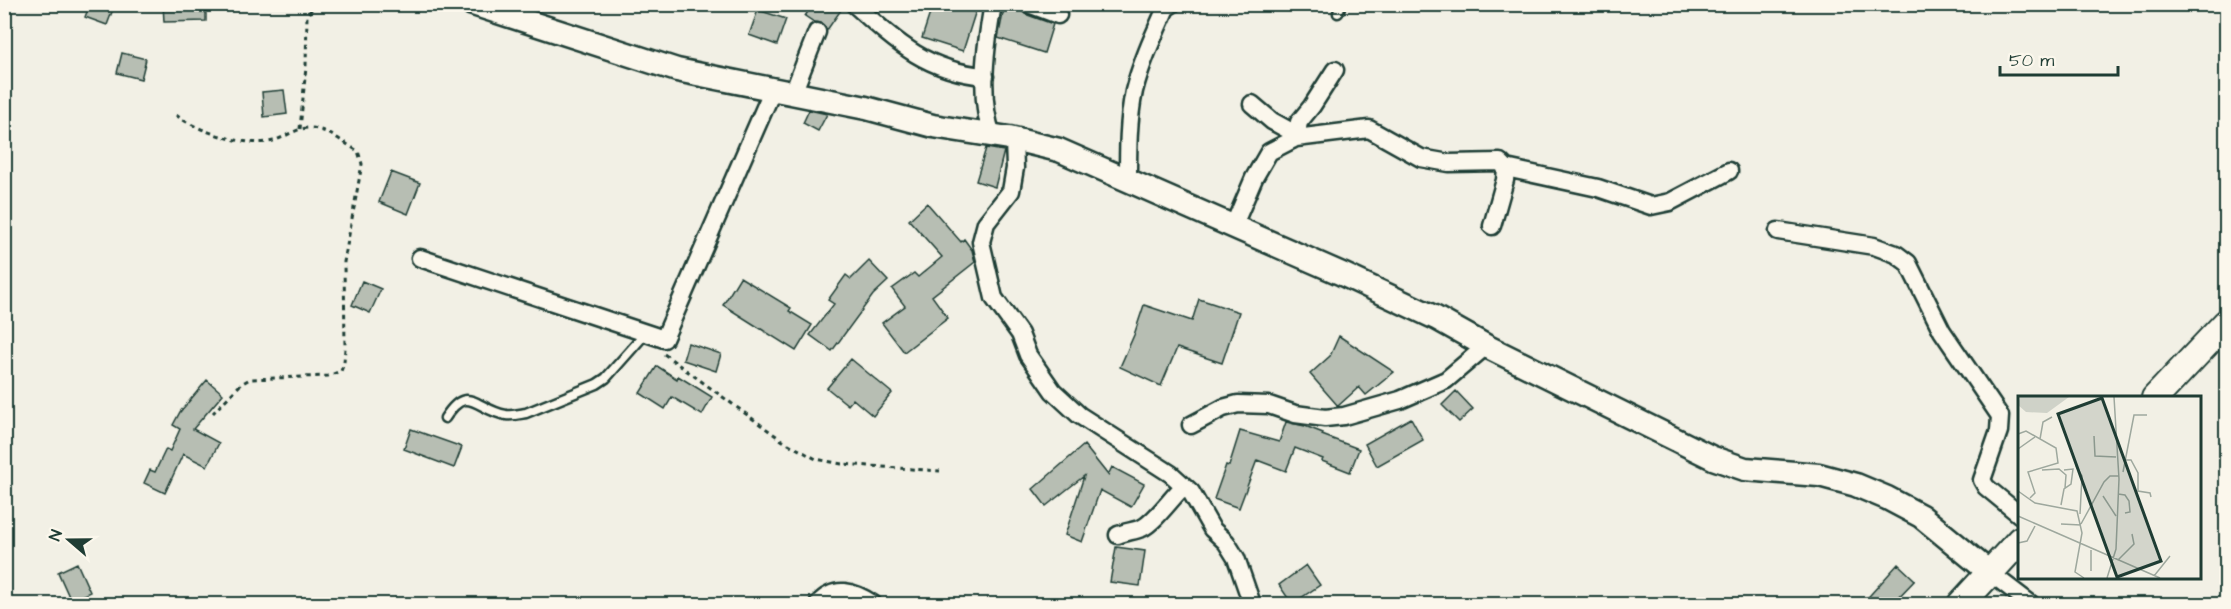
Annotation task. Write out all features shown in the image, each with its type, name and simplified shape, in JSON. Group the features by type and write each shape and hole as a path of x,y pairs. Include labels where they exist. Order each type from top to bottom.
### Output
{"main road":[{"path":"2157,396 2226,323"},
{"path":"1960,604 2018,541"}],"street":[{"path":"473,4 677,70 866,108 933,126 1003,137 1059,150 1404,304 1713,458 1745,469 1820,475 1856,485 1887,498 1921,516 2031,604"},
{"path":"854,4 891,39 913,54 962,74 985,76"},
{"path":"993,4 985,50 987,121 1003,137 1015,168 1011,191 986,223 981,242 994,298 1020,334 1028,355 1053,391 1080,415 1171,474 1191,492 1212,529 1226,542 1236,558 1252,604"},
{"path":"1029,4 1058,15"},
{"path":"1128,180 1130,118 1134,91 1143,60 1166,8 1172,4"},
{"path":"420,258 664,339 783,91 817,33"},
{"path":"1294,139 1299,122 1335,70"},
{"path":"1252,104 1272,121 1292,132 1294,139"},
{"path":"1233,227 1254,178 1269,152 1294,139 1369,129 1421,158 1449,163 1500,162 1506,168 1598,188 1651,206 1670,202 1729,171"},
{"path":"1492,226 1505,180 1506,168"},
{"path":"1778,231 1874,246 1896,254 1908,263 1942,331 2000,416 1999,431 1982,480 1986,487 2018,514"},
{"path":"1191,425 1223,408 1238,404 1269,405 1295,414 1325,418 1344,416 1400,400 1446,380 1486,346"},
{"path":"1118,535 1144,527 1184,486"},
{"path":"818,604 826,595 840,591 854,593 873,604"}],"lane":[{"path":"445,418 458,401 471,400 494,411 514,415 526,413 597,384 615,369 645,334"}],"path":[{"path":"300,129 306,67 307,15 316,4"},
{"path":"176,115 187,123 239,141 256,143 272,141 300,129 318,130 358,151 362,164 344,262 344,363 341,371 328,376 250,379 241,384 213,413"},
{"path":"664,339 664,355 783,441 816,459 842,464 940,471"}],"building":[{"path":"90,4 115,4 107,25 85,17"},
{"path":"163,4 206,4 206,21 164,22"},
{"path":"813,4 832,4 841,10 827,30 821,23 814,22 805,16"},
{"path":"933,4 978,4 963,51 922,38"},
{"path":"1005,4 1019,4 1025,14 1053,24 1044,53 998,38"},
{"path":"758,10 786,19 777,45 749,35"},
{"path":"122,53 146,59 141,79 117,73"},
{"path":"284,90 287,114 264,117 262,92"},
{"path":"809,110 827,114 818,131 803,123"},
{"path":"986,148 1004,151 995,187 976,181"},
{"path":"391,172 420,183 408,214 379,202"},
{"path":"927,203 961,242 964,239 972,250 975,262 932,296 948,318 904,352 882,323 905,306 892,289 914,273 918,277 942,257 909,220"},
{"path":"869,261 888,281 873,295 832,351 810,335 834,304 828,300 846,275 851,279"},
{"path":"740,277 791,308 789,311 812,325 796,351 723,305"},
{"path":"362,281 381,289 370,313 352,305"},
{"path":"1199,299 1239,312 1222,363 1177,348 1161,386 1120,367 1144,305 1192,321"},
{"path":"1339,336 1394,372 1366,395 1359,387 1338,406 1310,374 1330,356"},
{"path":"688,343 721,354 716,371 683,360"},
{"path":"851,359 892,393 873,416 853,399 848,405 827,388"},
{"path":"657,366 712,397 702,415 672,397 665,409 640,393"},
{"path":"207,380 223,394 193,429 219,443 207,466 183,454 165,493 144,483 150,470 155,472 166,449 170,451 180,429 173,425 180,412"},
{"path":"1456,391 1473,409 1459,422 1442,405"},
{"path":"1411,418 1423,440 1377,466 1365,444"},
{"path":"1286,422 1305,426 1359,449 1350,472 1295,448 1286,471 1257,460 1239,508 1214,499 1226,465 1229,466 1240,431 1279,442"},
{"path":"411,429 462,447 454,468 404,449"},
{"path":"1084,445 1108,475 1112,467 1144,484 1131,507 1100,490 1082,542 1065,535 1084,476 1046,506 1033,489"},
{"path":"1116,547 1145,551 1140,586 1110,582"},
{"path":"77,563 90,592 71,601 58,572"},
{"path":"1898,564 1915,580 1892,604 1862,604"},
{"path":"1306,565 1320,585 1292,604 1279,585"}]}
